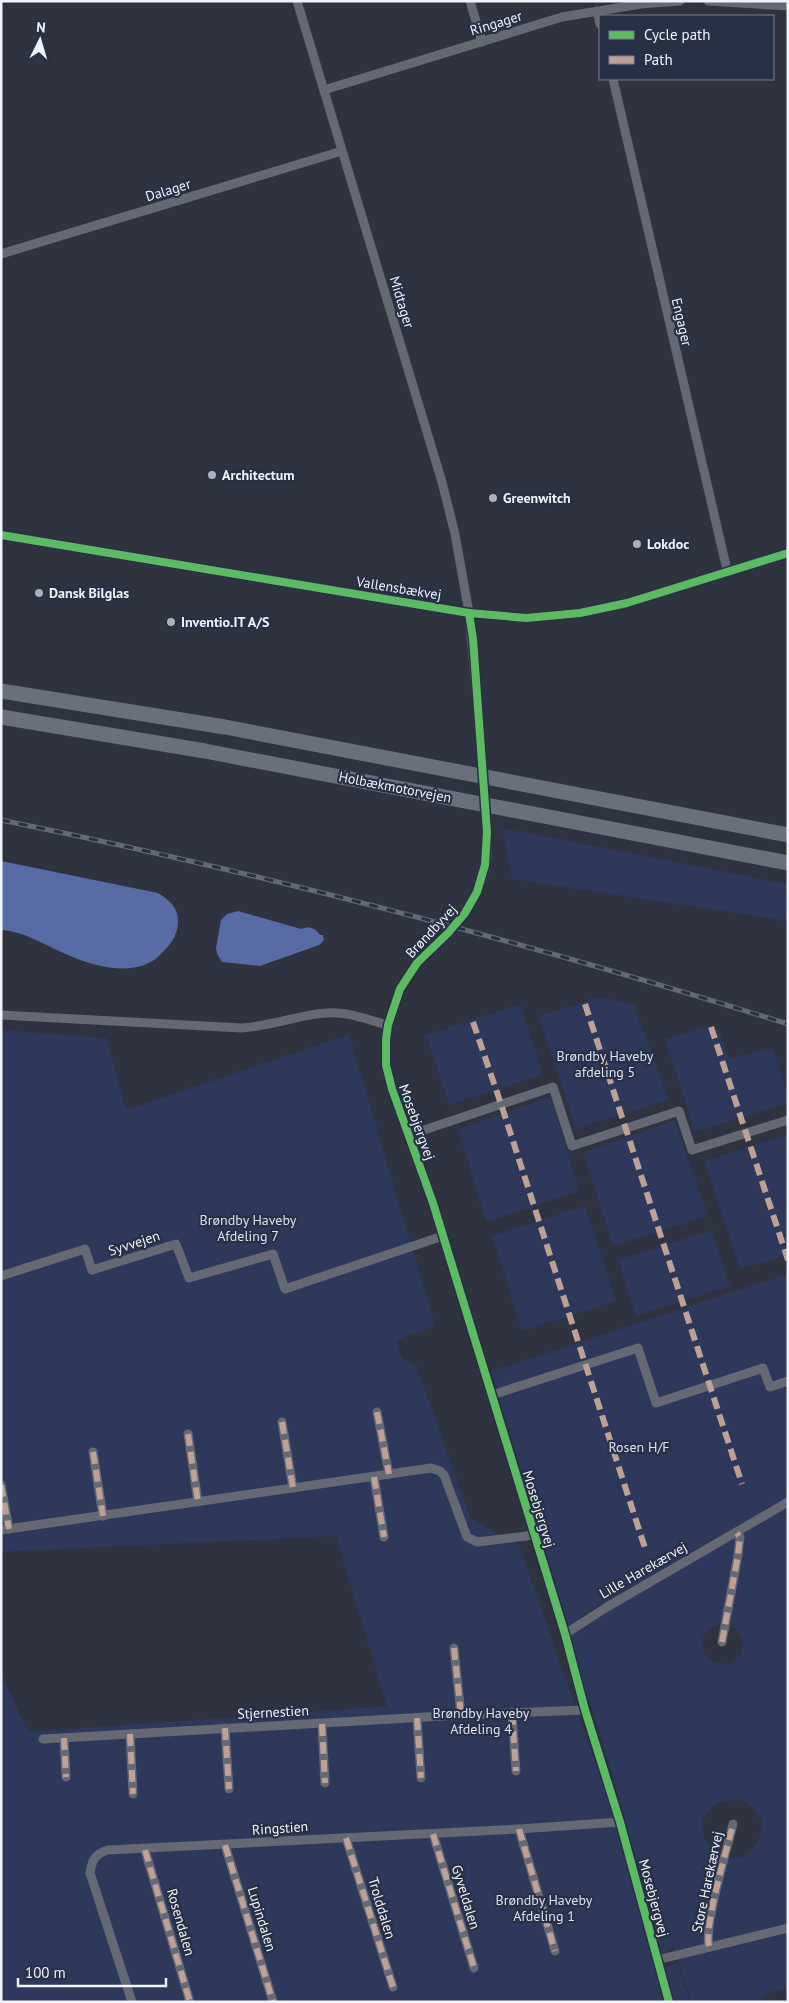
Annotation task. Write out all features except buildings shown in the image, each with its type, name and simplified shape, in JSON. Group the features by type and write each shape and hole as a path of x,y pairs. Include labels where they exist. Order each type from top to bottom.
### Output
{"highway":[{"name":"Holbækmotorvejen","path":"1,691 225,727 788,835"},
{"name":"Holbækmotorvejen","path":"1,717 204,751 788,863"}],"street":[{"name":"Midtager","path":"297,1 442,482 455,534 469,613"},
{"path":"470,1 482,42"},
{"name":"Ringager","path":"324,90 562,17 641,2 680,1"},
{"path":"708,1 788,6"},
{"path":"597,11 599,20"},
{"name":"Engager","path":"613,80 727,570"},
{"name":"Dalager","path":"1,254 342,152"},
{"name":"Vallensbækvej","path":"1,535 469,613 526,618 580,613 627,603 727,570 788,553"},
{"path":"469,613 482,759"},
{"name":"Brøndbyvej","path":"388,1025 394,1003 408,974 422,957 448,934 477,892 486,865 488,848 487,822"},
{"path":"1,1015 242,1028 263,1027 314,1014 337,1013 356,1015 388,1025"},
{"name":"Mosebjergvej","path":"388,1025 386,1059 389,1079 443,1236 566,1634 585,1710 620,1822 669,2002"},
{"path":"409,1135 553,1087 572,1146 679,1111 692,1150 788,1120"},
{"name":"Syvvejen","path":"1,1276 85,1249 92,1270 176,1244 189,1278 273,1254 285,1289 443,1236"},
{"path":"492,1395 638,1348 656,1403 763,1368 770,1387 788,1381"},
{"path":"377,1412 389,1474"},
{"path":"282,1422 293,1488"},
{"path":"188,1434 198,1502"},
{"path":"93,1452 103,1516"},
{"path":"1,1485 5,1529 431,1468 440,1471 444,1475 467,1536 477,1542 534,1535"},
{"path":"374,1477 384,1537"},
{"name":"Lille Harekærvej","path":"566,1634 607,1607 788,1502"},
{"path":"722,1642 740,1542 740,1537 737,1533"},
{"path":"454,1648 461,1715"},
{"name":"Stjernestien","path":"43,1739 461,1715 585,1710"},
{"path":"512,1713 516,1771"},
{"path":"417,1718 421,1778"},
{"name":"Stjernestien","path":"322,1724 325,1783"},
{"name":"Stjernestien","path":"225,1728 229,1789"},
{"path":"130,1734 133,1794"},
{"path":"64,1738 66,1777"},
{"name":"Ringstien","path":"132,2002 90,1873 92,1861 100,1853 108,1850 145,1850 620,1822"},
{"name":"Store Harekærvej","path":"709,1946 710,1921 733,1824"},
{"path":"519,1829 555,1951"},
{"name":"Gyveldalen","path":"433,1834 474,1968"},
{"name":"Trolddalen","path":"346,1838 393,1987"},
{"name":"Lupindalen","path":"225,1845 273,2002"},
{"name":"Rosendalen","path":"145,1850 190,2002"},
{"name":"Store Harekærvej","path":"657,1960 788,1928"}],"green space":[{"path":"502,828 788,884 788,921 512,879"},
{"name":"Brøndby Haveby afdeling 5","path":"598,997 634,1005 669,1099 576,1129 539,1016"},
{"name":"Brøndby Haveby afdeling 5","path":"520,1004 543,1074 449,1105 426,1035"},
{"name":"Brøndby Haveby afdeling 5","path":"706,1027 720,1032 729,1059 766,1048 773,1050 788,1096 788,1103 695,1132 665,1039"},
{"path":"1,1030 107,1038 126,1110 349,1034 435,1325 397,1340 402,1358 416,1365 471,1519 519,1545 644,1902 622,1808 603,1742 560,1615 565,1615 491,1371 788,1274 788,1497 580,1617 788,1500 788,1990 772,1992 759,2002 692,2002 673,1946 668,1948 669,1954 664,1955 658,1951 663,1967 678,1964 690,2002 1,2002 1,1673 28,1732 387,1706 336,1536 1,1552","holes":["721,1623 731,1626 742,1639 740,1654 735,1660 728,1663 718,1663 711,1660 706,1655 702,1646 703,1637 708,1629","740,1799 754,1808 761,1819 761,1831 758,1843 750,1852 739,1858 727,1858 715,1852 707,1843 704,1836 704,1820 711,1808 717,1804"]},
{"name":"Brøndby Haveby afdeling 5","path":"551,1097 579,1191 486,1222 458,1129"},
{"path":"675,1120 708,1216 613,1246 583,1152"},
{"path":"788,1134 788,1254 740,1269 704,1161"},
{"path":"585,1206 616,1301 522,1331 492,1236"},
{"path":"712,1230 730,1286 636,1316 618,1260"}],"shaded area":[{"path":"1,861 158,893 169,902 177,913 178,923 175,937 164,951 151,962 141,966 118,968 83,961 29,937 1,930"},
{"path":"238,911 301,929 311,928 320,935 323,935 324,940 319,945 260,966 222,962 216,948 221,920 227,914"}],"tunnel":[{"path":"482,759 487,822"}],"railway":[{"path":"1,820 200,863 397,912 691,994 788,1024"}],"marked path":[{"path":"585,1004 742,1484"},
{"path":"473,1022 645,1548"},
{"path":"711,1027 788,1260"},
{"path":"377,1412 389,1474"},
{"path":"282,1422 293,1488"},
{"path":"188,1434 198,1502"},
{"path":"93,1452 103,1516"},
{"path":"374,1477 384,1537"},
{"path":"1,1485 9,1529"},
{"path":"722,1642 738,1555 740,1537 737,1533"},
{"path":"454,1648 461,1715"},
{"path":"512,1713 516,1771"},
{"path":"417,1718 421,1778"},
{"path":"322,1724 325,1783"},
{"path":"225,1728 229,1789"},
{"path":"130,1734 133,1794"},
{"path":"64,1738 66,1777"},
{"path":"709,1946 708,1936 713,1905 733,1824"},
{"path":"519,1829 555,1951"},
{"path":"433,1834 474,1968"},
{"path":"346,1838 393,1987"},
{"path":"225,1845 273,2002"},
{"path":"145,1850 190,2002"}],"cycle path":[{"path":"1,535 469,613 526,618 580,613 627,603 788,553"},
{"path":"469,613 473,639 487,832 485,865 477,892 465,913 448,933 417,963 400,989 388,1025 386,1065 392,1089 433,1203 565,1634 585,1710 620,1822 669,2002"}],"place":[{"name":"Architectum","path":"212,475"},
{"name":"Greenwitch","path":"493,498"},
{"name":"Lokdoc","path":"637,544"},
{"name":"Dansk Bilglas","path":"39,593"},
{"name":"Inventio.IT A/S","path":"171,622"}],"park label":[{"name":"Brøndby Haveby Afdeling 7","path":"248,1228"},
{"name":"Rosen H/F","path":"639,1447"},
{"name":"Brøndby Haveby Afdeling 4","path":"481,1722"},
{"name":"Brøndby Haveby Afdeling 1","path":"544,1908"}]}
